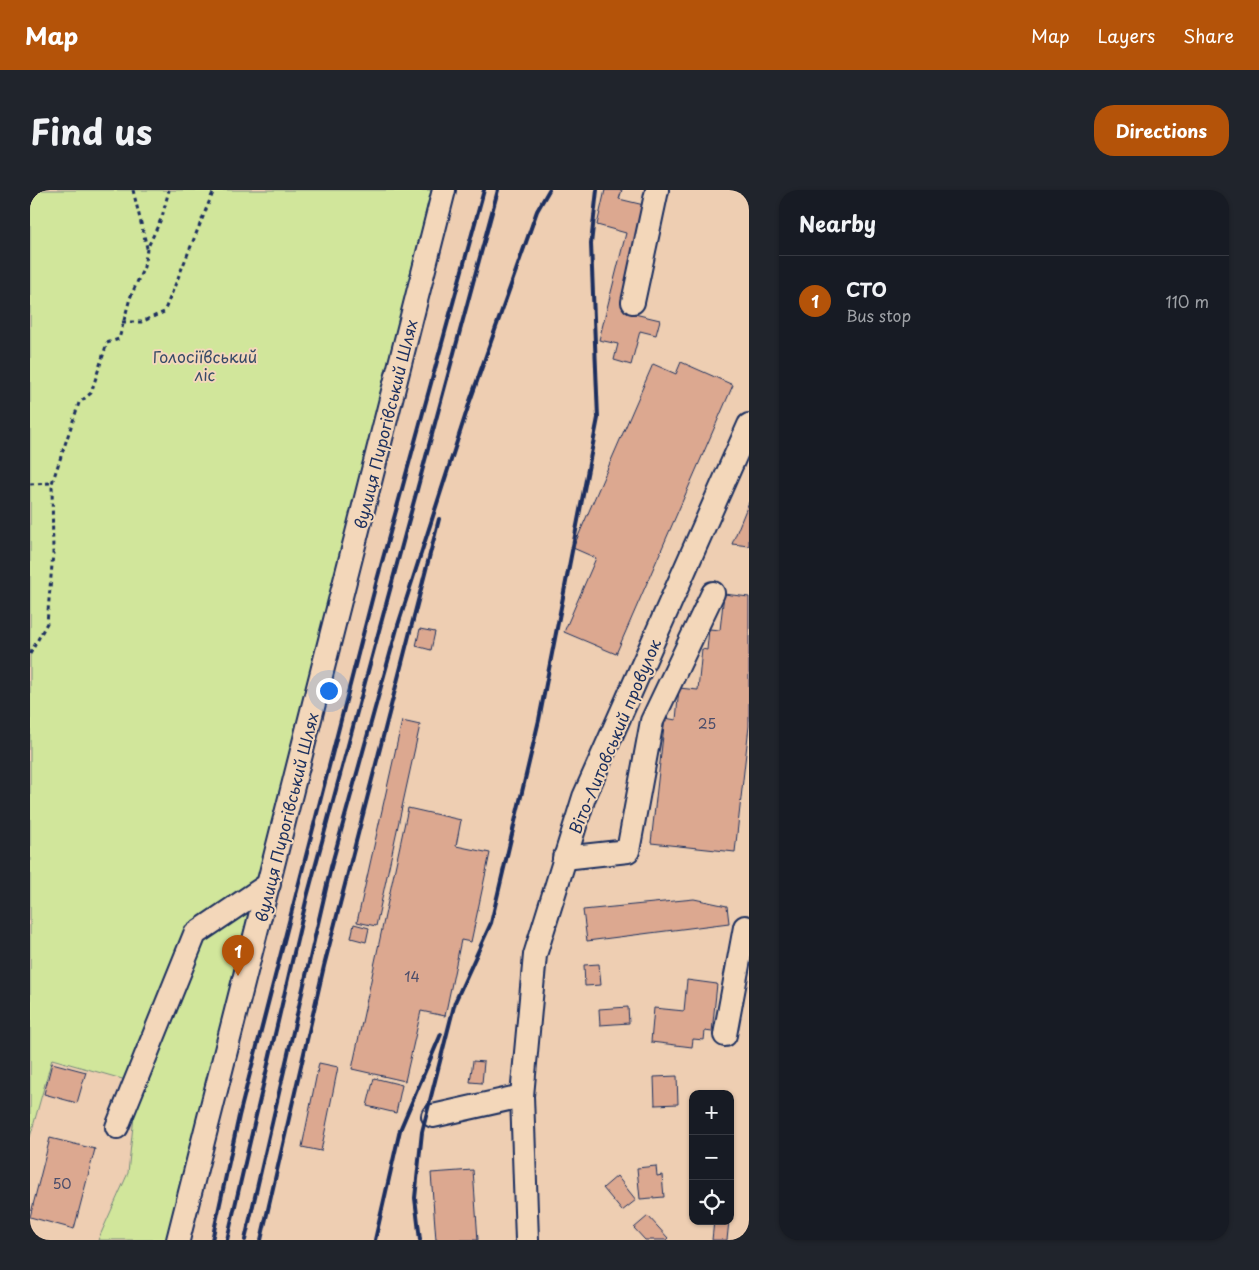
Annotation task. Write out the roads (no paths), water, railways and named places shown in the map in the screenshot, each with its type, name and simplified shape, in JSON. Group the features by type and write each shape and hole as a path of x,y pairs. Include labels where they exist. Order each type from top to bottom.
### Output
{"street":[{"name":"вулиця Пирогівський Шлях","path":"178,1240 444,190"},
{"path":"633,302 657,190"},
{"name":"Віто-Литовський провулок","path":"527,1240 522,1096 534,962 584,797 749,425"},
{"path":"564,858 628,851 652,721 713,593"},
{"path":"116,1127 194,934 269,884"},
{"path":"725,1035 745,927"},
{"path":"433,1116 522,1096"}],"railway":[{"path":"212,1240 239,1116 377,580 484,190"},
{"path":"227,1240 307,897 498,190"},
{"path":"245,1240 331,867 398,625 470,401 537,211 549,190"},
{"path":"420,1240 415,1198 422,1132 455,1002 491,923 539,720 598,418 591,244 597,190"},
{"path":"261,1240 324,966 439,519"},
{"path":"375,1240 400,1130 441,1034"}],"place":[{"name":"СТО","path":"238,976"}],"park label":[{"name":"Голосіївський ліс","path":"205,365"}]}
